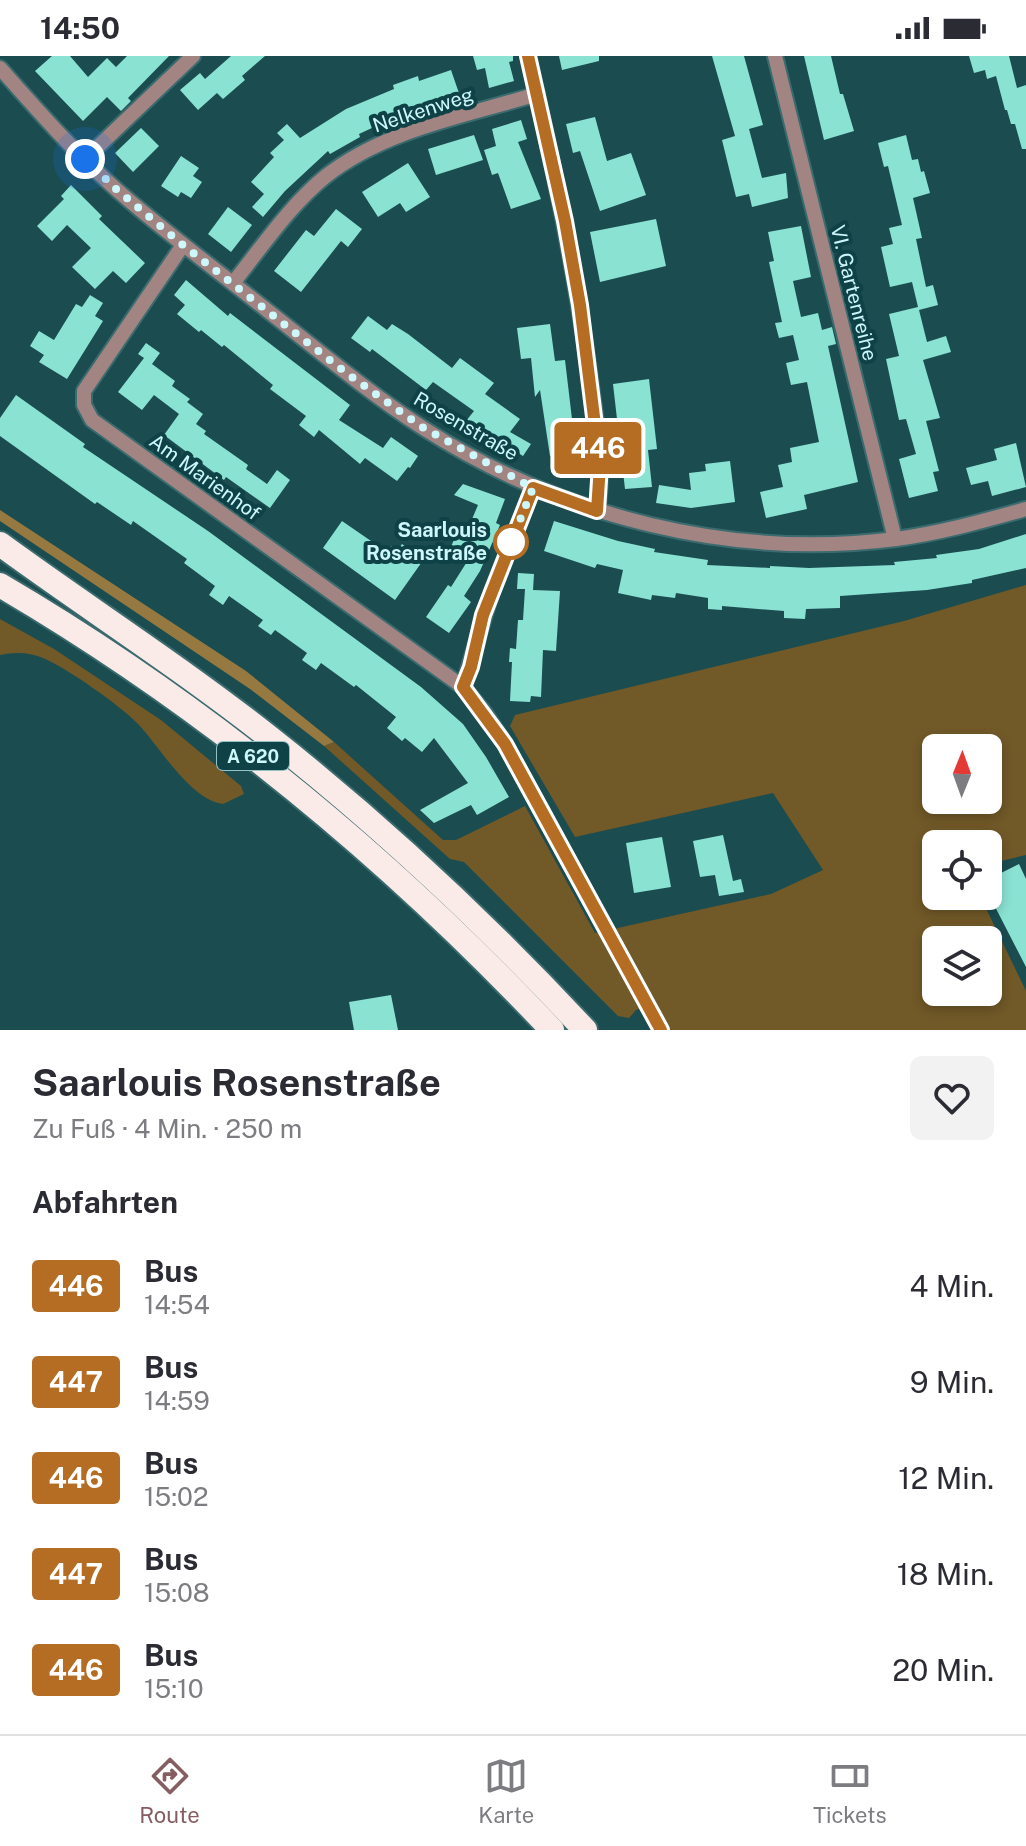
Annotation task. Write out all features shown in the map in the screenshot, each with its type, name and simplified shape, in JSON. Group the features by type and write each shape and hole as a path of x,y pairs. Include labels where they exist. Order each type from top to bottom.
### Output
{"highway":[{"path":"0,544 128,636"},
{"name":"A 620","path":"0,557 128,636 268,737 346,800 473,916 585,1030"},
{"name":"A 620","path":"0,587 32,604 177,700 331,819 456,933 552,1030"}],"street":[{"path":"85,159 193,56"},
{"path":"528,56 558,183 580,305 600,465 597,511"},
{"name":"VI. Gartenreihe","path":"775,56 895,539"},
{"name":"Rosenstraße","path":"0,68 116,189 183,245 349,375 422,427 533,488 597,511 721,538 793,543 895,539 949,530 1026,509"},
{"name":"Nelkenweg","path":"233,283 303,198 351,159 378,144 419,129 537,94"},
{"name":"Am Marienhof","path":"183,245 84,391 84,405 92,420 463,687 505,744 661,1030"},
{"path":"463,687 487,603 533,488"}],"shaded area":[{"path":"0,510 246,671 334,742 324,746 250,689 0,521"},
{"path":"1026,585 1026,855 1002,861 1002,830 922,830 922,910 987,910 995,926 922,926 922,1006 1002,1006 1002,941 1026,991 1026,1030 669,1030 651,1004 636,1010 629,1018 618,1016 464,862 450,859 324,746 334,742 443,840 456,840 525,806 595,933 771,894 823,870 773,793 575,837 510,726 515,715 904,621"},
{"path":"0,619 54,649 161,720 241,786 244,794 223,804 211,800 188,784 131,717 93,688 38,656 22,653 0,655"}],"building":[{"path":"52,56 70,56 88,77 107,58 116,67 127,56 169,56 128,98 131,101 121,111 107,97 83,121 35,71"},
{"path":"231,56 265,56 242,76 245,80 223,99 217,93 198,110 180,90 200,73 205,79"},
{"path":"473,56 513,56 513,61 509,62 514,81 489,88 485,68 477,70"},
{"path":"559,56 599,56 599,61 562,70"},
{"path":"712,56 744,56 763,125 749,129 762,178 786,173 788,198 752,207 749,194 736,197 722,140 735,136"},
{"path":"804,56 831,56 840,94 843,94 854,131 824,140"},
{"path":"969,56 1009,56 1017,88 1026,85 1026,149 1022,149 1015,124 1011,124 1005,110 996,76 987,79 985,70 974,73"},
{"path":"451,70 461,99 442,105 440,101 402,114 359,134 360,137 330,154 328,151 285,191 263,217 252,207 264,194 251,182 274,157 270,153 284,140 277,133 287,124 300,138 346,109 394,89 393,85 418,76 419,81"},
{"path":"595,117 607,161 631,153 646,195 600,211 580,151 573,153 566,124"},
{"path":"521,120 527,139 518,142 541,199 511,209 498,173 492,175 484,150 496,146 492,129"},
{"path":"141,128 159,146 133,172 115,153"},
{"path":"474,135 483,160 436,175 428,149"},
{"path":"906,135 912,160 918,159 930,193 913,198 922,238 916,239 926,287 933,285 938,305 919,310 927,342 946,336 951,352 923,360 940,418 926,421 939,471 933,472 938,491 909,498 899,459 916,454 906,419 899,420 886,359 899,356 889,314 918,307 912,282 890,287 881,247 893,244 889,228 902,225 888,166 884,167 878,143"},
{"path":"181,156 199,168 193,176 202,182 191,198 181,192 178,197 161,186"},
{"path":"408,163 430,197 406,212 400,203 378,217 362,192"},
{"path":"71,185 102,216 99,219 145,263 126,283 113,271 95,289 72,267 91,248 67,225 52,241 37,226 64,199 61,196"},
{"path":"228,207 252,225 231,252 208,234"},
{"path":"336,209 362,229 348,247 341,241 301,292 274,271 306,230 314,236"},
{"path":"656,219 666,266 600,282 590,232"},
{"path":"801,226 811,277 793,281 801,317 818,313 822,330 832,327 836,344 828,346 858,482 804,495 807,509 766,518 760,492 783,487 778,465 792,462 790,448 819,442 807,382 791,385 786,363 799,360 793,335 779,338 775,323 782,322 769,262 774,261 768,232"},
{"path":"186,280 228,316 230,313 350,405 339,420 383,448 391,437 418,456 410,468 397,481 365,458 360,464 319,430 314,437 299,425 306,416 270,389 273,385 224,345 222,347 201,330 199,332 177,314 185,305 174,295"},
{"path":"90,295 103,303 95,316 103,321 67,379 39,362 44,355 30,346 39,331 54,340 76,304 82,307"},
{"path":"368,316 387,330 392,324 452,368 460,358 494,383 485,394 520,419 510,432 531,444 523,456 466,421 474,411 433,382 426,390 372,349 370,352 351,338"},
{"path":"550,324 555,361 565,360 572,419 576,418 579,435 580,465 565,467 563,454 550,456 540,390 535,397 531,358 521,359 517,328"},
{"path":"146,343 160,353 152,364 175,381 172,386 190,399 187,402 203,414 196,424 206,431 204,434 248,465 246,469 267,484 277,470 290,480 270,508 226,477 224,480 164,435 179,414 154,395 142,410 118,392 144,358 138,354"},
{"path":"649,379 657,449 648,450 652,487 625,489 613,384"},
{"path":"16,395 85,444 83,447 208,531 421,687 463,724 509,797 477,815 471,805 434,823 420,810 468,783 434,738 422,752 405,738 402,741 387,728 396,717 356,685 354,687 321,663 316,670 302,660 307,653 275,630 271,635 258,626 263,620 229,596 223,605 209,595 215,586 184,563 187,559 133,521 131,525 97,502 95,504 0,436 0,418"},
{"path":"1016,443 1026,487 992,496 988,481 971,485 966,468 997,460 994,449"},
{"path":"730,461 735,502 691,508 656,503 659,485 691,490 689,473 706,471 705,464"},
{"path":"463,484 505,499 496,523 500,525 480,571 464,596 471,602 449,633 426,617 448,585 451,587 470,557 450,549 459,528 467,531 478,505 454,495"},
{"path":"342,521 387,552 391,546 397,551 402,544 424,559 395,600 323,548"},
{"path":"554,521 655,549 654,552 708,560 707,565 770,568 895,565 894,562 937,558 936,555 979,549 1026,534 1026,568 972,580 972,583 927,590 840,596 840,608 806,609 805,619 784,618 784,611 722,606 722,610 708,609 708,598 676,593 675,598 652,595 651,600 618,593 623,570 597,564 595,568 544,551"},
{"path":"518,573 534,574 533,590 560,591 556,651 543,650 541,697 531,696 530,702 510,701 510,648 516,649 518,620 523,620 525,589 517,589"},
{"path":"723,835 733,881 741,879 744,892 719,896 715,875 700,877 693,841"},
{"path":"662,837 671,887 634,893 626,843"},
{"path":"1019,864 1026,879 1026,967 997,910 1002,910 1002,872"},
{"path":"391,995 398,1030 354,1030 349,1002"}],"bus line":[{"name":"446","path":"528,56 558,183 580,305 600,465 600,491 597,511 533,488 483,615 463,687 505,744 661,1030"}],"place":[{"name":"Saarlouis Rosenstraße","path":"511,542"}],"route":[{"path":"85,159 183,245 349,375 422,427 533,488 511,542"}]}
